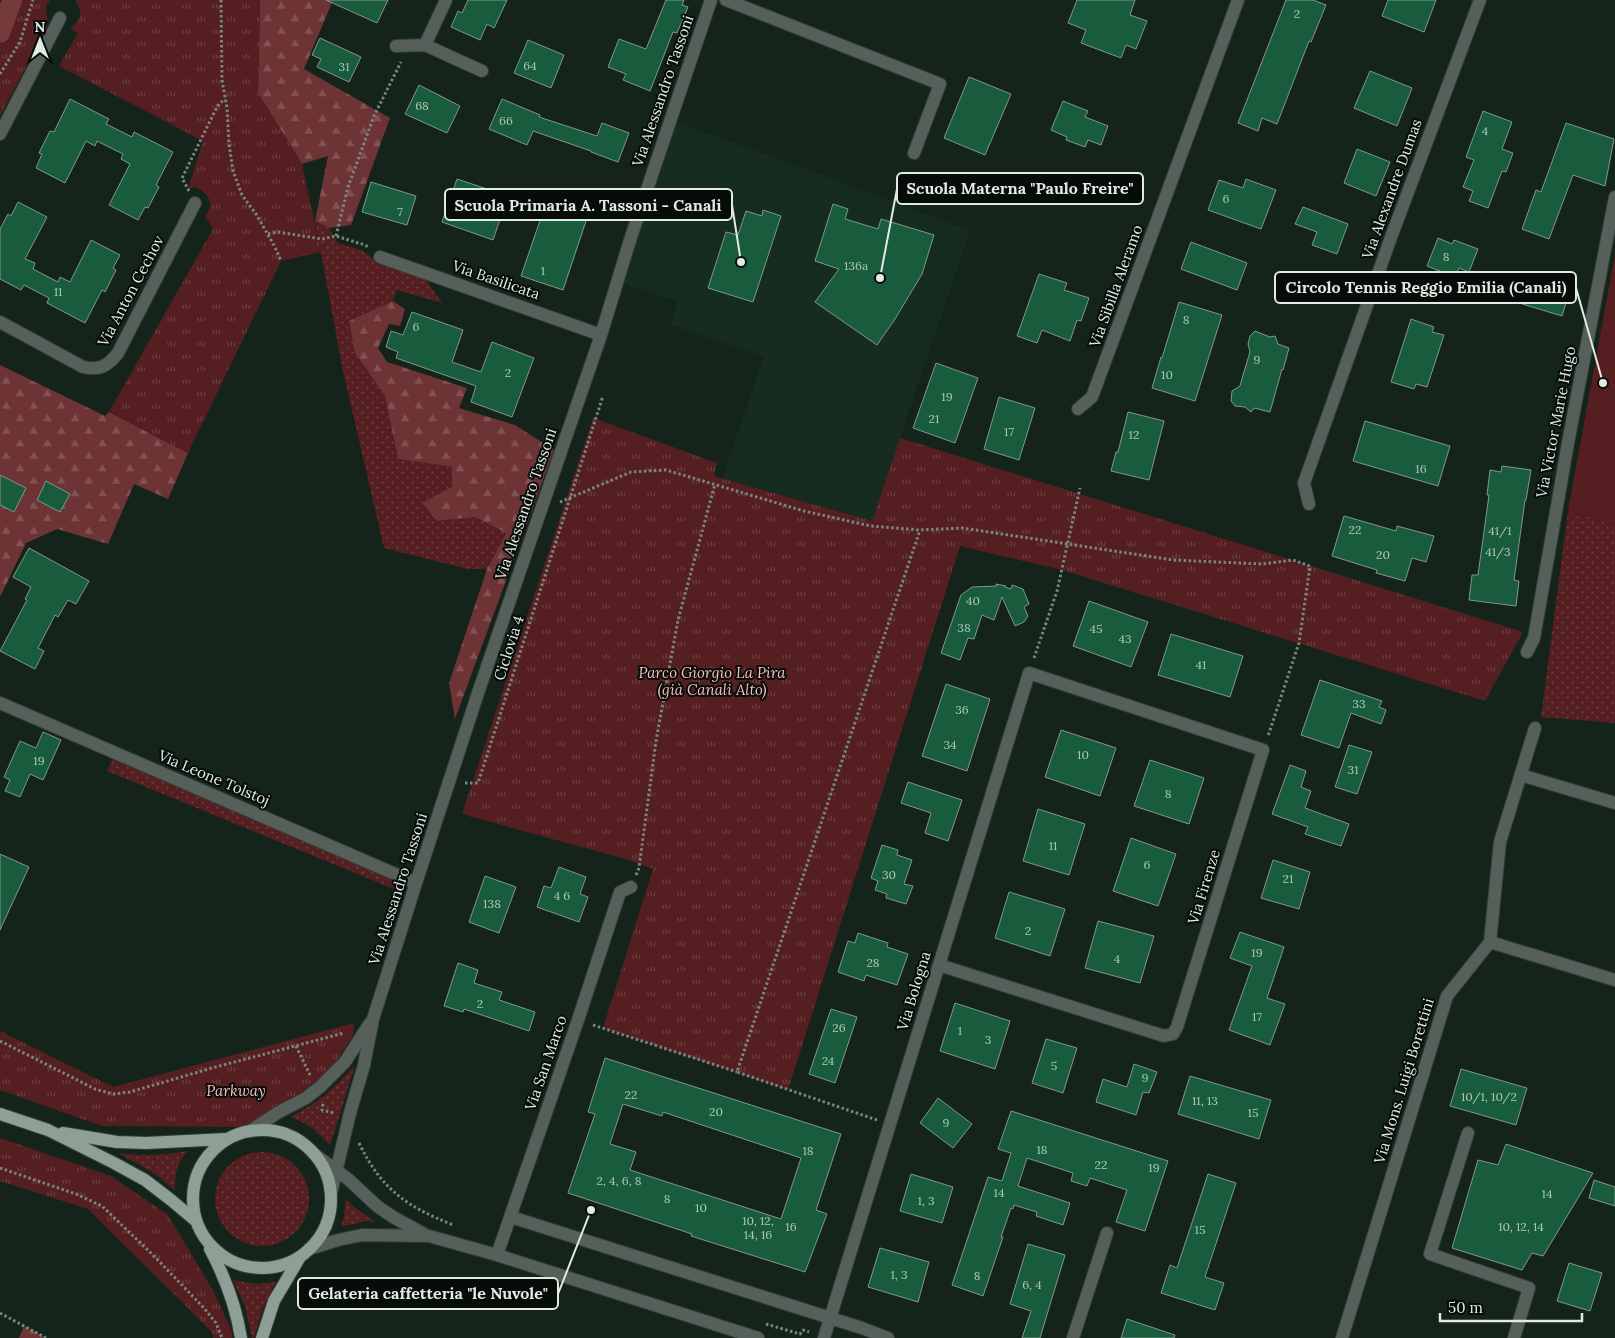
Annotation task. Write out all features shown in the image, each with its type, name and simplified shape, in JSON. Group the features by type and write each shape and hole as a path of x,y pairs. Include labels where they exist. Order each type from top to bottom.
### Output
{"main road":[{"path":"0,1114 48,1130 117,1142 146,1143 226,1139 250,1131 267,1130 284,1134 300,1141 322,1165 331,1193 330,1208 326,1224 319,1237 305,1252 274,1301 262,1338"},
{"path":"48,1130 145,1180 196,1220"},
{"path":"226,1139 212,1151 201,1166 194,1183 192,1202 196,1220 226,1282 235,1308 242,1338"},
{"path":"206,1240 225,1257 250,1267 276,1266 289,1262 305,1252"}],"street":[{"path":"425,45 446,0"},
{"name":"Via Alessandro Tassoni","path":"331,1193 364,1064 373,1019 416,883 478,693 543,508 581,389 601,335 628,246 712,0"},
{"path":"726,0 940,84 914,153"},
{"name":"Via Sibilla Aleramo","path":"1078,409 1092,397 1238,0"},
{"name":"Via Alexandre Dumas","path":"1308,504 1304,483 1390,240 1480,0"},
{"path":"0,134 60,18"},
{"path":"396,46 425,45 482,71"},
{"name":"Via Victor Marie Hugo","path":"1527,652 1534,638 1568,443 1615,197"},
{"name":"Via Anton Cechov","path":"0,322 83,367 93,370 103,367 112,361 118,353 195,203"},
{"name":"Via Basilicata","path":"380,257 601,335"},
{"path":"1029,673 1263,750"},
{"name":"Via Bologna","path":"824,1338 1029,673"},
{"name":"Via Leone Tolstoj","path":"0,703 416,883"},
{"path":"1535,728 1500,842 1490,942 1615,980"},
{"name":"Via Firenze","path":"939,965 1164,1036 1173,1034 1177,1027 1263,750"},
{"path":"1521,775 1615,803"},
{"name":"Via San Marco","path":"497,1255 620,892 631,887"},
{"name":"Via Mons. Luigi Borettini","path":"1342,1338 1447,996 1490,942"},
{"name":"Via Alessandro Tassoni","path":"250,1131 279,1112 306,1098 320,1087 345,1062 373,1019"},
{"path":"1468,1133 1430,1254 1529,1288 1514,1338"},
{"path":"313,1153 336,1170 377,1206 393,1217 429,1236 497,1255 758,1338"},
{"path":"511,1217 888,1338"},
{"path":"1073,1338 1107,1233"},
{"path":"305,1252 338,1240 362,1234 429,1236"}],"path":[{"path":"0,74 20,42 33,0"},
{"path":"221,0 222,80 227,108 228,144 233,171 242,195 276,247 281,261"},
{"path":"336,236 348,186 374,116 409,46"},
{"path":"195,203 182,178 214,113 225,98"},
{"path":"268,234 278,232 322,239 336,236 365,245 380,257"},
{"name":"Ciclovia 4","path":"464,783 478,783 602,396"},
{"path":"543,508 631,472 666,470 804,511 872,526 920,530 962,528 1173,560 1262,564 1293,560 1310,566 1299,643 1263,750"},
{"path":"631,887 639,868 656,741 678,620 715,484"},
{"path":"1029,673 1058,591 1080,488"},
{"path":"737,1072 920,530"},
{"path":"578,1020 889,1124"},
{"path":"0,1041 95,1089 113,1094 130,1092 212,1068 347,1033"},
{"path":"0,1168 76,1194 102,1206 204,1308 216,1322 222,1338"},
{"path":"0,1313 46,1338"}],"shaded area":[{"path":"671,120 970,231 872,521 722,478 764,356 671,325 678,302 617,282"}],"green space":[{"path":"2,0 50,0 46,7 46,29 0,116 0,5"},
{"path":"75,0 260,0 258,93 302,164 321,252 281,261 188,453 109,412 213,229 205,216 210,207 207,195 195,187 188,189 203,141 59,66 78,33 70,28 77,22 80,15"},
{"path":"260,0 333,0 304,69 390,118 351,225 329,228 315,221 328,156 302,164 258,93"},
{"path":"315,221 329,228 338,243 361,250 378,262 426,280 442,303 397,290 393,301 349,322 355,353 385,396 398,459 452,467 452,487 423,504 437,521 475,517 506,533 487,569 468,569 384,548 343,371"},
{"path":"1615,254 1615,525 1568,511"},
{"path":"393,301 405,309 400,326 389,324 378,348 387,362 467,388 459,408 515,425 554,450 455,719 449,683 487,569 506,533 475,517 437,521 422,503 452,487 452,467 398,459 385,396 355,353 349,321"},
{"path":"0,365 105,416 109,412 188,453 168,499 134,484 108,544 57,529 26,543 0,597"},
{"name":"Parco Giorgio La Pira (già Canali Alto)","path":"593,418 717,463 714,476 872,521 900,438 1523,632 1485,701 1062,570 960,546 788,1090 603,1028 653,869 625,859 462,814"},
{"path":"1568,511 1615,525 1615,723 1541,717"},
{"path":"116,753 403,877 399,891 107,771"},
{"name":"Parkway","path":"354,1023 353,1035 336,1062 315,1082 287,1103 244,1127 102,1126 0,1090 0,1031 113,1087"},
{"path":"355,1065 330,1146 312,1128 290,1117 309,1107 326,1094"},
{"path":"0,1138 111,1176 168,1215 214,1292 232,1332 232,1338 213,1338 212,1332 88,1209 0,1181"},
{"path":"189,1151 179,1164 176,1174 175,1191 154,1173 118,1153 153,1155"},
{"path":"262,1152 280,1156 295,1166 305,1181 309,1199 305,1217 295,1232 280,1242 262,1246 244,1242 229,1232 219,1217 215,1199 219,1181 229,1166 244,1156"},
{"path":"346,1199 375,1222 366,1221 341,1227"},
{"path":"233,1280 256,1284 276,1282 262,1310 254,1338 252,1338 245,1306"},
{"path":"24,1326 46,1338 19,1338"}],"building":[{"path":"326,0 388,0 377,23"},
{"path":"468,0 507,0 494,28 487,24 480,40 451,27 458,11 462,13"},
{"path":"666,0 684,0 682,5 688,7 677,33 673,32 650,91 623,80 626,74 608,67 619,39 646,49"},
{"path":"1077,0 1135,0 1130,15 1147,21 1136,49 1126,45 1121,58 1081,43 1086,30 1068,23"},
{"path":"1286,0 1313,0 1326,5 1311,42 1309,41 1277,124 1262,118 1258,131 1238,123"},
{"path":"1388,0 1436,0 1424,32 1382,16"},
{"path":"320,38 361,57 349,82 317,67 321,59 312,55"},
{"path":"528,40 564,55 551,88 514,73"},
{"path":"1370,71 1412,88 1397,126 1354,108"},
{"path":"969,77 1011,94 985,155 944,138"},
{"path":"419,85 460,106 447,133 405,114"},
{"path":"70,99 109,119 106,124 132,137 134,132 173,152 156,185 159,187 148,208 145,207 138,220 109,205 130,164 121,159 123,154 97,141 95,146 86,141 65,183 36,168 42,154 39,153 50,131 54,132"},
{"path":"502,99 540,115 539,117 597,136 602,123 629,133 618,162 533,131 527,145 489,129"},
{"path":"1063,101 1088,111 1085,117 1108,126 1101,145 1088,140 1085,147 1066,140 1067,137 1051,130"},
{"path":"1483,111 1512,122 1502,149 1513,153 1506,172 1502,171 1488,208 1469,201 1473,191 1463,187 1474,160 1466,157"},
{"path":"1566,123 1614,139 1605,186 1573,175 1549,239 1522,229 1536,190 1541,192"},
{"path":"1357,149 1390,162 1376,196 1344,183"},
{"path":"457,179 508,196 493,240 442,222"},
{"path":"1246,179 1276,190 1261,229 1208,210 1219,180 1243,188"},
{"path":"371,182 416,196 407,225 362,212"},
{"path":"18,202 47,217 25,259 35,263 33,269 58,282 60,277 70,282 91,240 120,255 113,268 116,270 105,292 102,290 85,323 47,303 49,298 24,285 21,290 0,279 0,229 8,214 11,216"},
{"path":"833,204 848,209 845,219 878,229 881,219 934,235 922,274 877,345 815,302 839,269 815,261"},
{"path":"545,206 586,221 563,290 521,276"},
{"path":"1303,207 1348,224 1337,254 1312,245 1317,232 1295,224"},
{"path":"763,210 781,216 753,302 708,288 726,232 738,235 746,211 762,216"},
{"path":"1438,238 1452,244 1454,240 1478,249 1469,272 1459,268 1455,277 1427,266"},
{"path":"1191,242 1247,263 1237,290 1181,269"},
{"path":"1514,273 1570,290 1562,316 1506,299"},
{"path":"1039,274 1067,283 1064,290 1089,298 1081,321 1077,320 1070,341 1042,330 1037,343 1017,336"},
{"path":"1179,302 1222,315 1195,401 1152,388"},
{"path":"412,312 463,330 452,362 481,372 492,342 534,358 512,417 471,402 476,386 396,358 398,352 386,347 391,331 403,335"},
{"path":"1411,319 1434,327 1432,332 1444,335 1427,387 1416,384 1414,389 1391,382"},
{"path":"1255,331 1270,337 1275,336 1278,344 1289,348 1270,412 1254,408 1251,412 1245,407 1235,406 1231,401 1232,391 1240,386 1250,352 1248,344 1250,336"},
{"path":"936,363 978,378 955,443 913,428"},
{"path":"999,397 1035,408 1019,460 984,449"},
{"path":"1128,412 1164,421 1149,480 1111,471"},
{"path":"1365,421 1450,446 1438,486 1353,461"},
{"path":"1502,466 1531,470 1514,580 1519,581 1516,606 1469,600 1472,575 1478,575 1489,495 1487,495 1490,470 1501,472"},
{"path":"0,475 26,488 14,512 0,505"},
{"path":"46,481 70,494 60,512 37,500"},
{"path":"1344,516 1396,531 1397,526 1434,536 1426,562 1412,558 1405,581 1376,573 1377,570 1332,556"},
{"path":"29,548 89,581 76,604 68,600 58,617 55,615 38,648 44,651 35,669 0,651 27,600 25,599 31,587 13,577"},
{"path":"996,584 1011,589 1012,585 1023,589 1029,604 1024,607 1028,616 1024,622 1015,626 1002,597 994,620 982,615 974,639 968,638 960,660 941,653 961,595 972,587 997,586"},
{"path":"1089,601 1148,622 1131,667 1073,646"},
{"path":"1171,634 1243,656 1230,697 1158,675"},
{"path":"1320,680 1382,701 1379,707 1386,710 1381,724 1351,713 1339,748 1301,735"},
{"path":"946,684 990,699 967,771 922,756"},
{"path":"1061,730 1116,748 1100,796 1045,777"},
{"path":"43,732 61,740 43,780 30,774 20,797 5,791 10,780 4,777 20,741 36,748"},
{"path":"1349,745 1372,752 1357,794 1335,787"},
{"path":"1150,760 1204,778 1189,824 1134,806"},
{"path":"1290,765 1306,771 1301,787 1311,791 1305,808 1349,824 1341,846 1305,834 1308,827 1272,814"},
{"path":"908,782 962,800 948,841 925,833 931,813 901,803"},
{"path":"1038,809 1085,824 1069,875 1023,861"},
{"path":"1131,838 1176,854 1158,906 1113,891"},
{"path":"882,845 898,850 897,855 912,860 904,884 913,886 906,904 886,898 887,894 875,890 878,881 871,878"},
{"path":"0,854 29,867 0,930"},
{"path":"1273,860 1310,872 1299,909 1261,898"},
{"path":"559,867 586,877 580,894 588,897 579,922 537,907 544,886 551,888"},
{"path":"485,876 516,887 499,933 469,922"},
{"path":"1009,892 1065,909 1050,956 995,938"},
{"path":"1098,921 1154,936 1140,983 1085,968"},
{"path":"1240,932 1284,947 1267,998 1285,1004 1270,1045 1229,1030 1252,966 1230,958"},
{"path":"858,933 888,943 887,947 908,954 897,985 866,975 864,981 838,972 848,941 855,943"},
{"path":"458,963 478,970 474,983 502,992 499,1000 535,1012 529,1031 464,1009 463,1012 444,1006"},
{"path":"955,1003 1010,1021 995,1069 940,1051"},
{"path":"831,1009 857,1017 835,1083 809,1074"},
{"path":"1046,1039 1077,1048 1063,1093 1032,1083"},
{"path":"605,1058 841,1134 816,1210 827,1214 805,1272 691,1236 692,1234 568,1193 595,1114 588,1112","holes":["623,1104 662,1116 663,1112 801,1158 781,1219 630,1170 636,1152 610,1144"]},
{"path":"1134,1064 1157,1072 1149,1093 1143,1092 1136,1115 1096,1102 1103,1079 1127,1087"},
{"path":"1461,1069 1527,1088 1516,1125 1450,1106"},
{"path":"1190,1076 1271,1100 1259,1139 1178,1114"},
{"path":"938,1098 972,1124 953,1148 920,1123"},
{"path":"1011,1111 1168,1161 1145,1231 1116,1222 1127,1190 1090,1178 1087,1186 1071,1181 1073,1173 1027,1158 1018,1186 1070,1203 1063,1225 1036,1216 1037,1212 1014,1205 1013,1209 1011,1208 1001,1237 1003,1237 983,1296 952,1285 988,1177 1002,1181 1011,1153 998,1149"},
{"path":"1506,1144 1593,1173 1543,1256 1532,1253 1522,1270 1452,1248 1478,1160 1498,1165"},
{"path":"911,1174 953,1187 942,1223 900,1211"},
{"path":"1208,1174 1236,1183 1205,1277 1224,1283 1215,1310 1161,1293 1170,1265 1177,1268"},
{"path":"1594,1180 1615,1187 1615,1206 1589,1198"},
{"path":"1028,1244 1065,1255 1040,1338 1022,1338 1031,1311 1010,1304"},
{"path":"880,1248 929,1262 918,1302 868,1287"},
{"path":"1569,1263 1602,1273 1590,1311 1557,1301"},
{"path":"1127,1319 1175,1335 1174,1338 1121,1338"}],"waterway":[{"path":"0,33 12,0"}],"place":[{"name":"Scuola Primaria A. Tassoni - Canali","path":"741,262"},
{"name":"Scuola Materna \"Paulo Freire\"","path":"880,278"},
{"name":"Circolo Tennis Reggio Emilia (Canali)","path":"1603,383"},
{"name":"Gelateria caffetteria \"le Nuvole\"","path":"591,1210"}]}
